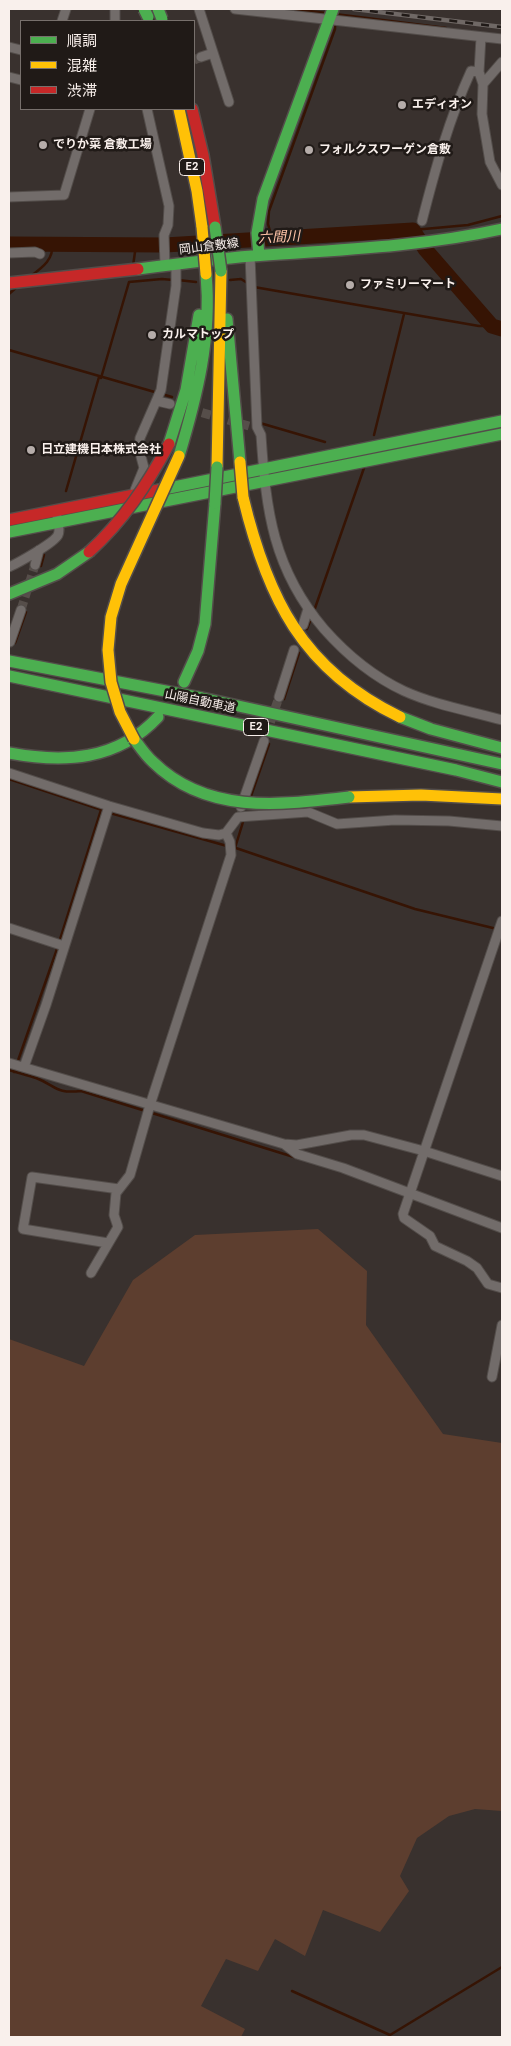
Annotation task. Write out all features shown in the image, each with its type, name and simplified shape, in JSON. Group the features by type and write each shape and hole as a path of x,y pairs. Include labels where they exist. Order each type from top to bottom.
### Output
{"main road":[{"path":"256,254 257,233 263,199 333,16"},
{"name":"E2","path":"179,110 194,173 202,227 206,274"},
{"name":"E2","path":"192,110 203,155 221,271"},
{"name":"岡山倉敷線","path":"14,282 132,270 173,273 256,254 340,251 460,238 502,228"},
{"path":"221,271 225,293 243,497 254,542 275,598 292,627 314,655 365,698 390,712 420,725 502,748"},
{"path":"184,682 198,651 205,624 217,467 221,271"},
{"path":"9,594 57,574 89,552 105,538 129,511 148,485 169,444 186,390 206,274"},
{"path":"206,274 210,296 207,342 197,395 179,456 128,570 112,616 108,657 110,676 119,712 139,746 152,760 182,784 208,796 272,806 349,797 421,794 502,799"},
{"path":"9,520 502,422"},
{"path":"9,532 58,524 440,445 502,434"},
{"name":"山陽自動車道","path":"9,661 211,700 502,764"},
{"name":"山陽自動車道","path":"9,676 370,752 502,782"},
{"path":"9,753 37,759 65,760 86,757 110,751 158,717"}],"street":[{"path":"199,9 229,102"},
{"path":"235,9 333,16 502,39"},
{"path":"146,14 156,12 162,14"},
{"path":"481,37 479,72 483,84 482,114 490,162 502,185"},
{"path":"201,57 214,53"},
{"path":"483,84 502,62"},
{"path":"422,221 440,152 459,97 471,71 479,72"},
{"path":"9,197 64,195 90,110"},
{"path":"133,494 144,468 139,449 140,438 159,397 173,273 164,250 164,235 168,226 170,206 148,110"},
{"path":"9,253 35,252 40,254"},
{"path":"256,254 250,281 255,425 261,435 264,481 269,514 277,547 287,574 311,613 350,657 388,682 427,700 502,720"},
{"path":"159,397 170,404"},
{"path":"9,568 57,537 58,524 56,512"},
{"path":"35,565 39,550"},
{"path":"10,642 21,610"},
{"path":"302,625 311,613"},
{"path":"279,697 294,650"},
{"path":"9,773 107,810 203,833 219,835 226,833 238,817 264,741"},
{"path":"107,810 61,945 17,1065 149,1109 284,1144 297,1145 351,1135 364,1135 424,1151 502,1176"},
{"path":"238,817 308,812 337,824 395,820 449,821 502,826"},
{"path":"91,1273 118,1227 114,1216 116,1193 130,1176 149,1109 231,855 226,833"},
{"path":"500,927 408,1194 403,1214 404,1218 430,1236 434,1246 466,1261 477,1268 488,1284 502,1288"},
{"path":"9,928 61,945"},
{"path":"284,1144 297,1154 502,1228"},
{"path":"108,1243 23,1229 32,1177 119,1189"},
{"path":"492,1377 502,1325"}],"shaded area":[{"path":"318,1229 367,1271 366,1325 443,1434 502,1443 502,1811 475,1809 449,1816 417,1838 400,1876 409,1891 380,1932 323,1910 305,1956 275,1939 258,1971 226,1959 201,2006 245,2029 241,2037 9,2037 9,1339 84,1366 133,1280 195,1235"}],"waterway":[{"path":"291,9 327,13"},
{"path":"335,14 446,28"},
{"path":"272,238 268,224 269,211 335,29 335,22"},
{"path":"413,230 468,225 502,216"},
{"name":"六間川","path":"9,244 165,245 413,230 425,249 492,326 502,329"},
{"path":"31,276 49,258 52,244"},
{"path":"133,266 136,245"},
{"path":"230,280 241,279 249,284"},
{"path":"101,378 129,282 173,280"},
{"path":"178,280 196,282"},
{"path":"9,294 17,287"},
{"path":"254,287 479,326 492,326"},
{"path":"374,435 404,314"},
{"path":"9,350 172,397"},
{"path":"66,491 99,377"},
{"path":"260,423 325,442"},
{"path":"314,611 364,468"},
{"path":"41,566 44,555"},
{"path":"15,643 26,612"},
{"path":"307,629 312,616"},
{"path":"284,699 299,653"},
{"path":"251,796 269,744"},
{"path":"9,779 105,811"},
{"path":"14,1072 57,949 101,810"},
{"path":"110,813 227,846"},
{"path":"235,848 243,822"},
{"path":"233,847 415,909 497,929"},
{"path":"9,1070 36,1078 57,1089 72,1092 81,1091 297,1158"},
{"path":"292,1991 390,2035 502,1967"}],"tunnel":[{"path":"195,60 201,57"},
{"path":"189,409 249,426"},
{"path":"21,610 35,565"},
{"path":"266,735 279,697"}],"railway":[{"path":"354,9 502,27"}],"traffic: fast":[{"path":"144,9 148,17"},
{"path":"158,9 162,19"},
{"path":"259,255 257,233 263,199 333,9"},
{"path":"215,227 221,271"},
{"path":"138,269 238,257 409,244 502,229"},
{"path":"179,456 202,366 207,321 206,274"},
{"path":"169,444 186,390 199,315"},
{"path":"227,319 240,462"},
{"path":"159,490 502,421"},
{"path":"9,532 502,434"},
{"path":"215,503 217,467"},
{"path":"184,682 198,651 205,624 215,503"},
{"path":"9,594 57,574 89,552"},
{"path":"9,661 202,698 502,764"},
{"path":"9,676 456,770 502,782"},
{"path":"9,753 50,758 70,758 89,755 125,743 142,732 158,717"},
{"path":"400,717 431,729 502,748"},
{"path":"134,739 150,760 174,779 197,791 221,798 271,803 349,797"}],"traffic: slow":[{"path":"179,110 197,191 202,227"},
{"path":"202,227 206,274"},
{"path":"217,467 221,271"},
{"path":"134,739 120,712 111,682 108,650 111,617 121,584 179,456"},
{"path":"240,462 243,497"},
{"path":"243,497 264,567 277,598 294,627 314,653 338,677 366,698 400,717"},
{"path":"349,797 421,795 502,799"}],"traffic: jam":[{"path":"192,110 203,155 215,227"},
{"path":"9,283 138,269"},
{"path":"89,552 113,528 134,502 169,444"},
{"path":"9,520 159,490"}],"place":[{"name":"エディオン","path":"402,105"},
{"name":"でりか菜 倉敷工場","path":"43,145"},
{"name":"フォルクスワーゲン倉敷","path":"309,150"},
{"name":"ファミリーマート","path":"350,285"},
{"name":"カルマトップ","path":"152,335"},
{"name":"日立建機日本株式会社","path":"31,450"}]}
